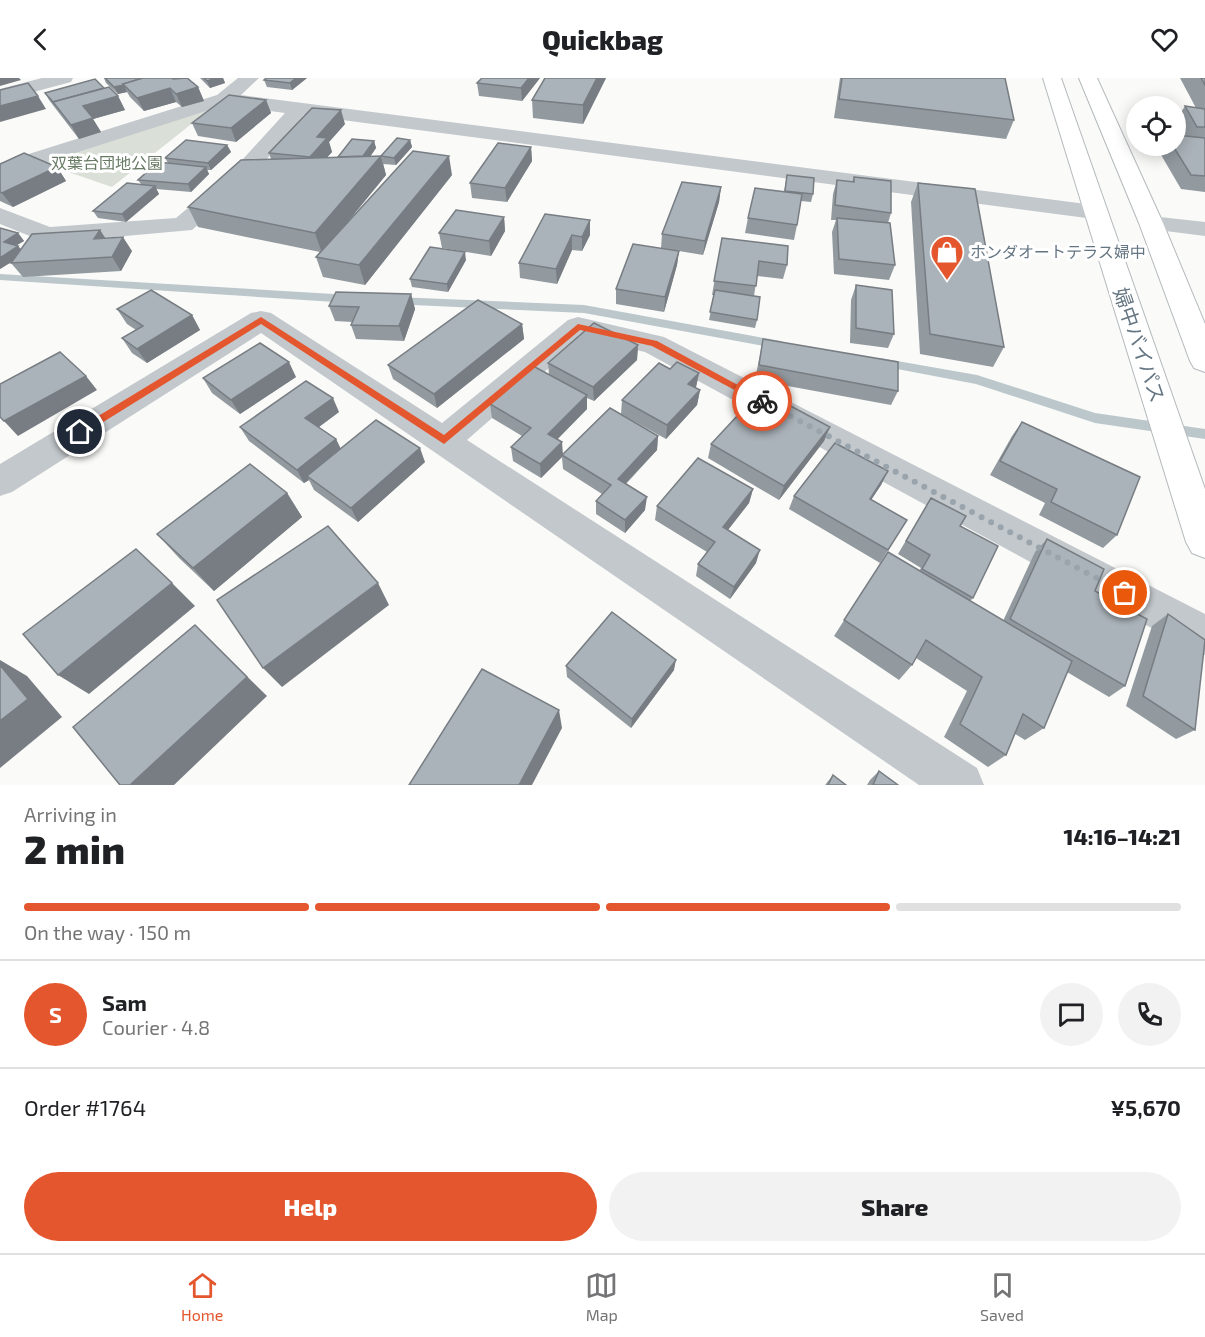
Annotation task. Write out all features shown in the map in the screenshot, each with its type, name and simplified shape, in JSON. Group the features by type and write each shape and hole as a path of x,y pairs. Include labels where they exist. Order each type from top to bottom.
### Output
{"highway":[{"name":"婦中バイパス","path":"1052,78 1094,212 1205,542"},
{"path":"1088,78 1151,222 1205,361"}],"street":[{"path":"0,95 64,78"},
{"path":"0,170 224,99 250,78"},
{"path":"224,99 1094,212"},
{"path":"0,215 46,235 183,225 241,175 299,109"},
{"path":"1151,222 1205,229"},
{"path":"0,482 261,320 960,785"},
{"path":"444,440 578,327 654,344 1205,635"}],"green space":[{"name":"双葉台団地公園","path":"209,110 112,187 39,162"}],"building":[{"path":"105,78 143,78 114,87"},
{"path":"143,78 187,78 198,87 176,94 170,88 137,98 123,84"},
{"path":"266,78 296,78 290,83 264,80"},
{"path":"482,78 529,78 521,88 477,83"},
{"path":"545,78 597,78 583,105 532,100"},
{"path":"842,78 1005,78 1014,120 839,99"},
{"path":"95,79 104,88 53,102 45,93"},
{"path":"28,83 38,96 0,106 0,90"},
{"path":"109,87 118,96 83,106 93,118 71,125 53,102"},
{"path":"229,95 266,100 231,128 192,123"},
{"path":"1186,106 1205,109 1205,127 1197,127"},
{"path":"312,108 341,110 317,137 327,138 310,157 269,153"},
{"path":"1186,136 1205,138 1205,176 1191,175 1179,156 1186,156"},
{"path":"397,138 410,140 394,158 381,156"},
{"path":"352,139 374,141 363,156 338,157"},
{"path":"186,140 227,145 208,163 165,158"},
{"path":"498,143 531,147 505,188 470,183"},
{"path":"413,151 449,156 359,265 316,257"},
{"path":"24,153 57,167 0,192 0,164"},
{"path":"381,156 315,233 188,207 241,160"},
{"path":"158,162 206,167 188,184 138,180"},
{"path":"787,175 814,178 813,194 785,191"},
{"path":"854,177 891,181 891,213 835,205 837,180 854,182"},
{"path":"682,182 721,187 705,241 662,234"},
{"path":"127,183 155,186 122,214 93,211"},
{"name":"ホンダオートテラス婦中","path":"918,183 975,189 1004,347 930,334"},
{"path":"755,188 802,194 797,225 748,218"},
{"path":"456,210 504,217 489,241 439,233"},
{"path":"545,214 590,220 582,237 572,235 556,269 519,263"},
{"path":"837,218 890,223 895,265 839,259"},
{"path":"0,228 18,233 4,242 18,246 0,258"},
{"path":"100,230 94,239 123,237 112,257 11,263 32,234"},
{"path":"722,238 788,246 787,265 759,261 756,286 714,281"},
{"path":"633,244 679,251 665,297 616,289"},
{"path":"430,247 465,252 447,284 410,279"},
{"path":"856,285 892,290 894,334 856,328"},
{"path":"151,290 192,315 137,349 122,338 143,326 117,309"},
{"path":"715,290 760,297 757,320 710,312"},
{"path":"336,292 411,294 399,326 351,325 359,307 329,306"},
{"path":"478,300 522,324 434,394 388,365"},
{"path":"594,323 638,345 593,387 548,363"},
{"path":"763,339 898,362 898,391 759,365"},
{"path":"260,343 289,362 231,400 203,378"},
{"path":"60,352 86,376 4,421 0,417 0,384"},
{"path":"677,362 699,373 688,384 700,390 667,425 622,400 659,363 670,369"},
{"path":"533,366 587,395 548,434 562,442 540,464 511,447 531,428 490,404"},
{"path":"306,381 333,398 305,418 336,439 297,470 240,427"},
{"path":"783,402 830,427 784,486 711,444 739,414 762,426"},
{"path":"610,408 658,436 618,479 647,497 625,520 596,501 611,485 562,455"},
{"path":"376,420 420,448 351,508 307,476"},
{"path":"1022,422 1140,477 1117,535 1051,502 1057,489 1000,461"},
{"path":"835,443 888,471 870,499 907,520 888,550 794,496"},
{"path":"698,458 753,489 723,527 760,550 734,587 698,564 715,542 657,506"},
{"path":"250,464 287,493 193,568 157,534"},
{"path":"931,498 966,516 960,526 998,546 973,598 922,569 930,555 906,541"},
{"path":"328,526 378,583 263,668 217,600"},
{"path":"1047,539 1104,569 1095,591 1147,619 1125,686 1010,619"},
{"path":"136,549 172,583 58,675 23,634"},
{"path":"888,552 1072,661 1044,728 1023,714 1006,755 960,724 982,677 926,640 912,665 844,620"},
{"path":"612,612 676,660 632,719 566,666"},
{"path":"1168,614 1205,640 1195,730 1143,696"},
{"path":"195,625 247,677 130,785 120,785 73,727"},
{"path":"0,665 28,699 0,721"},
{"path":"482,669 559,710 519,785 409,785"},
{"path":"879,771 898,785 873,785"},
{"path":"833,775 846,785 828,785"}],"waterway":[{"path":"0,277 350,299"},
{"path":"396,301 584,309 781,345"},
{"path":"880,362 977,380 1095,418 1205,434"}],"way so far":[{"path":"762,401 1125,593"}],"place":[{"name":"ホンダオートテラス婦中","path":"947,281"}],"route":[{"path":"80,432 261,320 444,440 578,327 654,344 762,401"}]}
